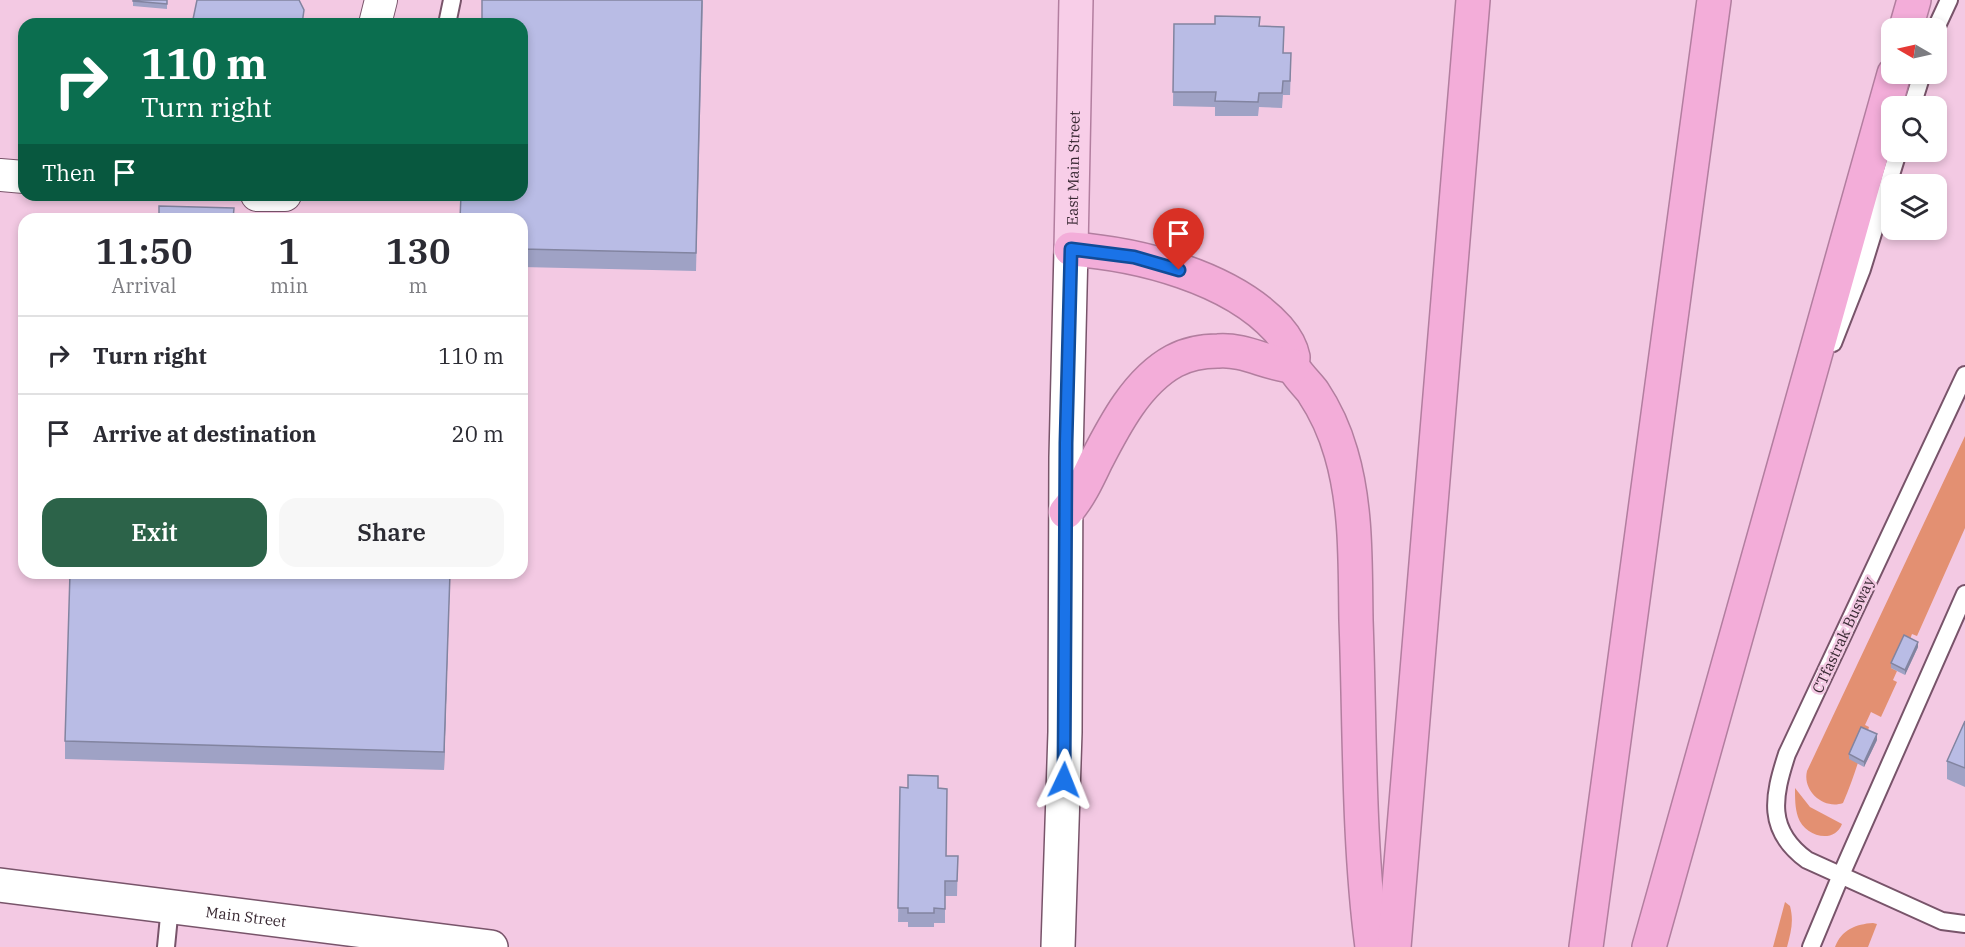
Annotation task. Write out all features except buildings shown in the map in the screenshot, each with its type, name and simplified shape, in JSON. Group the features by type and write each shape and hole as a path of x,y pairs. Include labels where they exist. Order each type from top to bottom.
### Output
{"highway":[{"path":"1394,947 1473,0"},
{"path":"1586,947 1714,0"},
{"path":"1710,35 1720,0"},
{"path":"1909,18 1914,0"},
{"path":"1649,947 1891,84"},
{"path":"1071,249 1134,257 1166,266 1229,292 1256,310 1278,329 1291,350 1293,366 1315,396 1338,441 1346,469 1354,547 1363,834 1372,947"},
{"path":"1066,512 1077,499 1120,418 1146,384 1174,361 1202,352 1227,351 1251,354 1278,365 1293,366"}],"main road":[{"name":"East Main Street","path":"1058,947 1065,732 1066,512 1076,0"},
{"name":"Main Street","path":"0,885 492,947"}],"street":[{"path":"376,18 381,0"},
{"path":"0,175 18,176"}],"lane":[{"path":"448,18 452,0"},
{"path":"1941,18 1949,0"},
{"path":"1776,492 1862,269 1895,162"},
{"name":"CTfastrak Busway","path":"1965,375 1787,754 1777,792 1776,813 1779,828 1785,840 1793,850 1807,860 1942,921 1965,924"},
{"path":"1811,947 1840,875 1965,594"},
{"path":"165,947 170,906"}],"shaded area":[{"path":"1965,436 1965,528 1917,636 1912,634 1891,668 1897,671 1893,680 1897,682 1881,717 1871,712 1865,725 1869,727 1843,803 1829,804 1811,792 1806,778 1807,771"},
{"path":"1795,788 1810,807 1842,824 1838,831 1819,836 1801,824 1795,803"},
{"path":"1785,902 1790,906 1792,917 1787,947 1773,947"},
{"path":"1873,923 1877,924 1868,947 1835,947 1845,932"}],"route":[{"path":"1064,780 1066,443 1071,249 1134,257 1179,270"}]}
